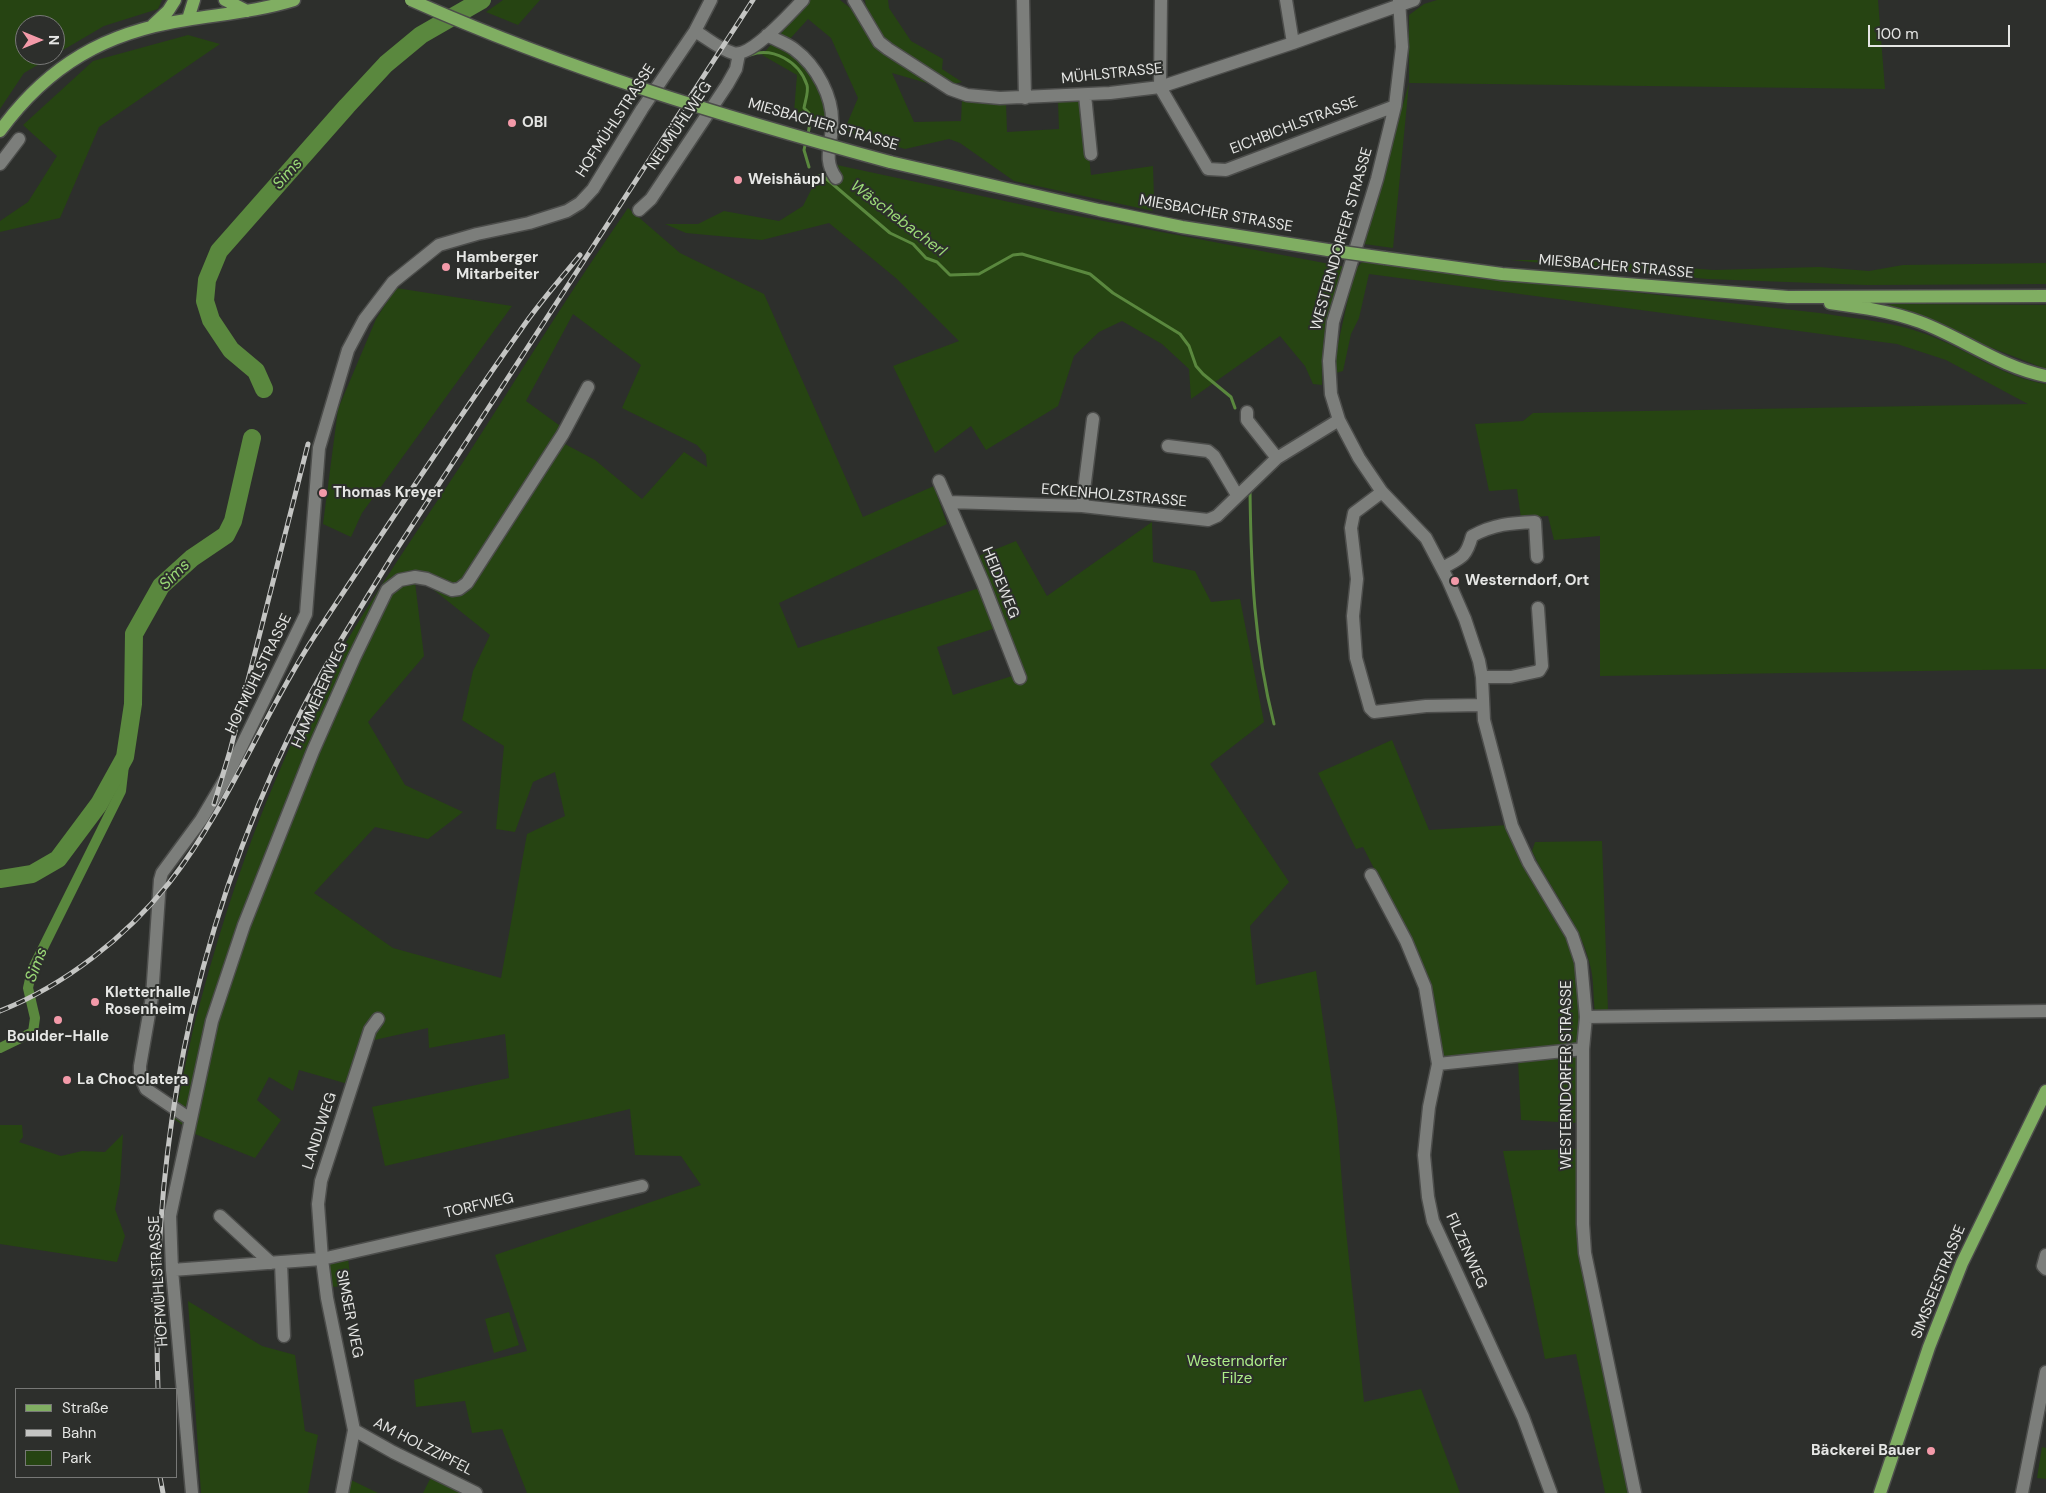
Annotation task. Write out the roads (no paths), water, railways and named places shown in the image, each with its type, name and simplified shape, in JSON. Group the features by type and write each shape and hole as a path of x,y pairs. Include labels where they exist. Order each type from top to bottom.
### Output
{"main road":[{"path":"153,25 177,0 185,20"},
{"path":"185,20 194,0"},
{"path":"226,0 246,11"},
{"path":"0,131 32,91 72,59 109,40 153,25 246,11 294,0"},
{"name":"MIESBACHER STRASSE","path":"410,5 609,78 782,132 890,162 1182,227 1328,250 1502,274 1788,297 2046,296"},
{"path":"1788,297 1876,310 1920,322 1986,354 2033,373 2046,376"},
{"name":"SIMSSEESTRASSE","path":"1880,1493 1929,1347 1962,1263 2046,1091"}],"street":[{"path":"410,5 421,0"},
{"name":"HOFMÜHLSTRASSE","path":"192,1493 172,1270 171,1203 190,1119 150,1093 140,1076 140,1066 152,997 162,873 201,820 227,776 306,614 319,448 348,350 364,320 387,288 439,246 477,234 529,223 567,211 580,203 593,189 642,109 695,32 711,0"},
{"path":"695,32 733,53 746,52 767,35 803,0"},
{"name":"MÜHLSTRASSE","path":"854,0 879,42 950,89 967,95 1000,98 1085,95 1160,87 1293,43 1399,2 1414,0"},
{"path":"1023,0 1025,98"},
{"path":"1160,87 1161,0"},
{"path":"1286,0 1293,43"},
{"name":"WESTERNDORFER STRASSE","path":"1399,2 1402,47 1395,106 1377,179 1333,322 1329,353 1330,384 1339,420 1359,458 1382,492 1426,538 1465,619 1482,678 1482,705 1512,826 1529,863 1572,935 1579,956 1584,978 1586,1017 1583,1049 1582,1224 1585,1253 1635,1493"},
{"path":"767,35 794,49 817,72 822,82 832,124 829,168 836,178"},
{"name":"NEUMÜHLWEG","path":"639,210 651,199 727,85 736,69 739,54"},
{"name":"EICHBICHLSTRASSE","path":"1160,87 1208,169 1226,170 1395,106"},
{"path":"1085,95 1091,154"},
{"path":"0,164 19,139"},
{"name":"HAMMERERWEG","path":"190,1119 212,1021 244,925 312,751 387,590 400,580 415,577 427,579 452,590 459,589 467,583 563,434 588,387"},
{"path":"1247,412 1247,420 1277,458"},
{"path":"1082,506 1092,419"},
{"name":"ECKENHOLZSTRASSE","path":"948,502 1082,506 1208,520 1217,516 1277,458 1339,420"},
{"path":"1168,446 1208,451 1214,456 1237,496"},
{"name":"HEIDEWEG","path":"939,481 984,582 1020,678"},
{"path":"1382,492 1354,513 1351,528 1357,579 1353,616 1356,658 1370,708 1374,712 1426,706 1482,705"},
{"path":"1442,568 1464,556 1469,550 1472,536 1487,528 1509,524 1535,522 1536,557"},
{"path":"1482,678 1511,677 1539,671 1542,666 1538,608"},
{"path":"1372,875 1406,941 1425,987 1438,1064 1583,1049"},
{"path":"1586,1017 2046,1011"},
{"name":"LANDLWEG","path":"322,1259 318,1204 321,1181 370,1030 378,1019"},
{"name":"FILZENWEG","path":"1438,1064 1429,1107 1424,1155 1428,1197 1433,1221 1520,1410 1551,1493"},
{"name":"TORFWEG","path":"322,1259 642,1186"},
{"path":"220,1216 276,1263 284,1336"},
{"path":"2046,1255 2043,1266 2046,1269"},
{"name":"SIMSER WEG","path":"172,1270 322,1259 327,1298 354,1430 342,1493"},
{"path":"2022,1493 2046,1372"},
{"name":"AM HOLZZIPFEL","path":"354,1430 393,1452 476,1493"}],"waterway":[{"name":"Sims","path":"264,389 256,371 231,350 211,320 205,301 207,280 219,251 386,64 421,35 482,0"},
{"name":"Wäschebacherl","path":"750,55 759,53 776,55 792,63 798,69 807,85 804,108 811,115 808,135"},
{"name":"Wäschebacherl","path":"806,141 804,150 809,167"},
{"name":"Wäschebacherl","path":"812,178 822,175 890,233 913,244 926,258 937,262 950,275 979,274 1013,255 1022,254 1090,274 1113,293 1180,334 1189,346 1196,366 1231,397 1235,408"},
{"name":"Sims","path":"0,879 32,874 58,859 99,804 125,757 133,704 134,634 161,586 192,558 226,535 233,521 252,438"},
{"path":"1250,490 1251,550 1255,608 1262,666 1274,724"},
{"name":"Sims","path":"0,1048 33,1032 35,1018 28,988 32,970 121,791 125,757"}],"railway":[{"path":"158,1388 157,1302 161,1216 170,1132 184,1050 203,968 227,888 257,808 304,706 328,662 393,555 753,0"},
{"path":"0,1011 48,988 92,958 133,923 169,883 209,824 295,667 314,637 416,483 534,311 580,255"},
{"path":"214,804 230,751 308,444"},
{"path":"160,1478 163,1493"}],"place":[{"name":"OBI","path":"512,123"},
{"name":"Weishäupl","path":"738,180"},
{"name":"Hamberger Mitarbeiter","path":"446,267"},
{"name":"Thomas Kreyer","path":"323,493"},
{"name":"Westerndorf, Ort","path":"1455,581"},
{"name":"Kletterhalle Rosenheim","path":"95,1002"},
{"name":"Boulder-Halle","path":"58,1020"},
{"name":"La Chocolatera","path":"67,1080"},
{"name":"Bäckerei Bauer","path":"1931,1451"}],"park label":[{"name":"Westerndorfer Filze","path":"1237,1370"}]}
